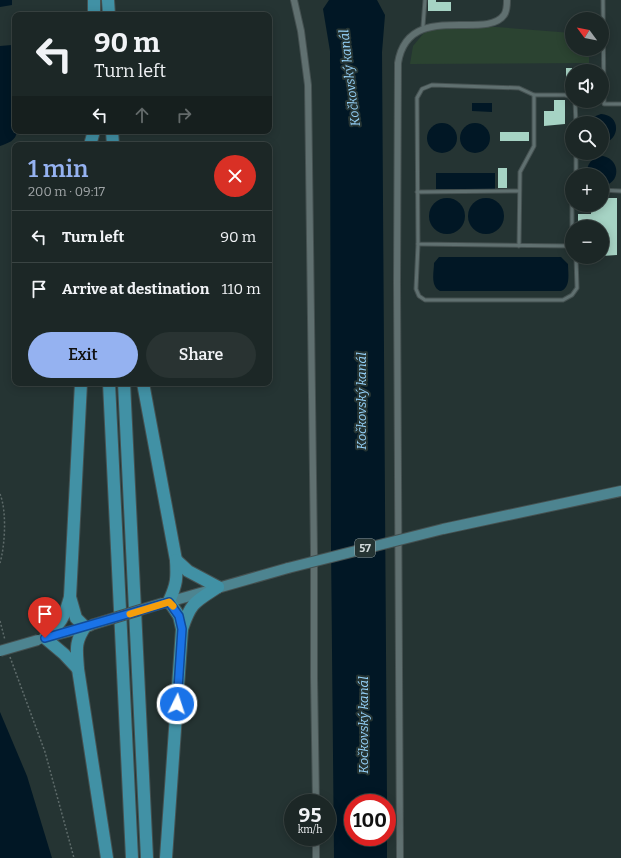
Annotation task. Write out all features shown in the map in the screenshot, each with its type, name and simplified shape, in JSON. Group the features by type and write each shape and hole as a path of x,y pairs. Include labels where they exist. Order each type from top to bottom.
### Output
{"highway":[{"path":"94,0 94,12"},
{"path":"108,0 109,12"},
{"path":"78,669 64,654 42,639 61,622 66,613 70,597 81,386"},
{"path":"109,386 132,858"},
{"path":"124,386 147,858"},
{"path":"144,386 176,560 177,578 175,588 166,602 179,616 182,629"},
{"path":"166,858 182,629 188,611 193,604 218,587 194,575 176,560"},
{"path":"70,597 76,618 88,626 78,637 76,647 78,669 107,858"}],"main road":[{"name":"57","path":"4,652 42,639 218,587 443,529 621,491"}],"street":[{"path":"294,0 302,38 308,85 316,794"},
{"path":"400,858 397,73 399,57 403,46 412,33 423,26 441,22 493,22 504,16 507,0"},
{"path":"316,846 316,858"}],"lane":[{"path":"423,26 425,0"},
{"path":"603,0 603,64"},
{"path":"565,95 534,95 518,88 432,85 422,90 417,98 418,244 416,289 419,296 425,300 562,300 572,295 577,288 576,264"},
{"path":"519,246 520,172 534,146 534,95"},
{"path":"609,104 621,104"},
{"path":"609,190 621,191"},
{"path":"417,192 519,191"},
{"path":"418,244 565,247"}],"path":[{"path":"0,494 3,505 4,521 3,549 0,563"},
{"path":"0,621 5,641"},
{"path":"4,652 45,752 74,858"}],"green space":[{"path":"435,26 496,27 565,32 565,56 589,56 589,63 410,64 413,46 423,34"}],"water":[{"path":"0,0 12,0 12,5 0,7"},
{"name":"Kočkovský kanál","path":"329,0 377,0 385,15 382,52 387,794 344,794 344,846 387,846 387,858 334,858 334,846 336,846 336,794 333,794 331,545 330,51 323,9"},
{"path":"12,45 12,134 16,134 9,143 0,146 0,46"},
{"path":"472,103 492,103 492,112 472,111"},
{"path":"601,114 609,116 596,116"},
{"path":"609,116 615,123 616,128 613,138 609,141"},
{"path":"442,123 453,127 457,138 453,149 442,153 431,149 427,138 431,127"},
{"path":"475,123 486,127 490,138 486,149 475,153 464,149 460,138 464,127"},
{"path":"609,158 616,167 613,181 609,183 609,168 588,168 590,162 593,160 609,160"},
{"path":"436,173 495,173 495,189 436,189"},
{"path":"447,198 460,203 465,216 460,229 447,234 434,229 429,216 434,203"},
{"path":"490,198 499,203 503,209 503,223 499,229 490,234 482,234 473,229 469,223 468,212 473,203 479,199"},
{"path":"439,257 561,257 565,261 565,264 568,264 568,283 561,291 440,291 435,286 433,278 434,263"},
{"path":"0,712 27,776 52,858 0,858"}],"building":[{"path":"428,0 436,0 436,2 451,2 451,11 428,11"},
{"path":"554,100 565,100 565,124 544,126 544,111 554,111"},
{"path":"500,132 529,132 529,141 500,141"},
{"path":"498,168 507,168 507,188 498,188"},
{"path":"609,198 617,198 617,255 609,256 609,220 578,220 578,214 591,214 591,212 609,212"}],"slow traffic":[{"path":"130,614 169,602 173,606"}],"route":[{"path":"45,638 169,602 175,608 179,616 182,629 177,704"}]}
